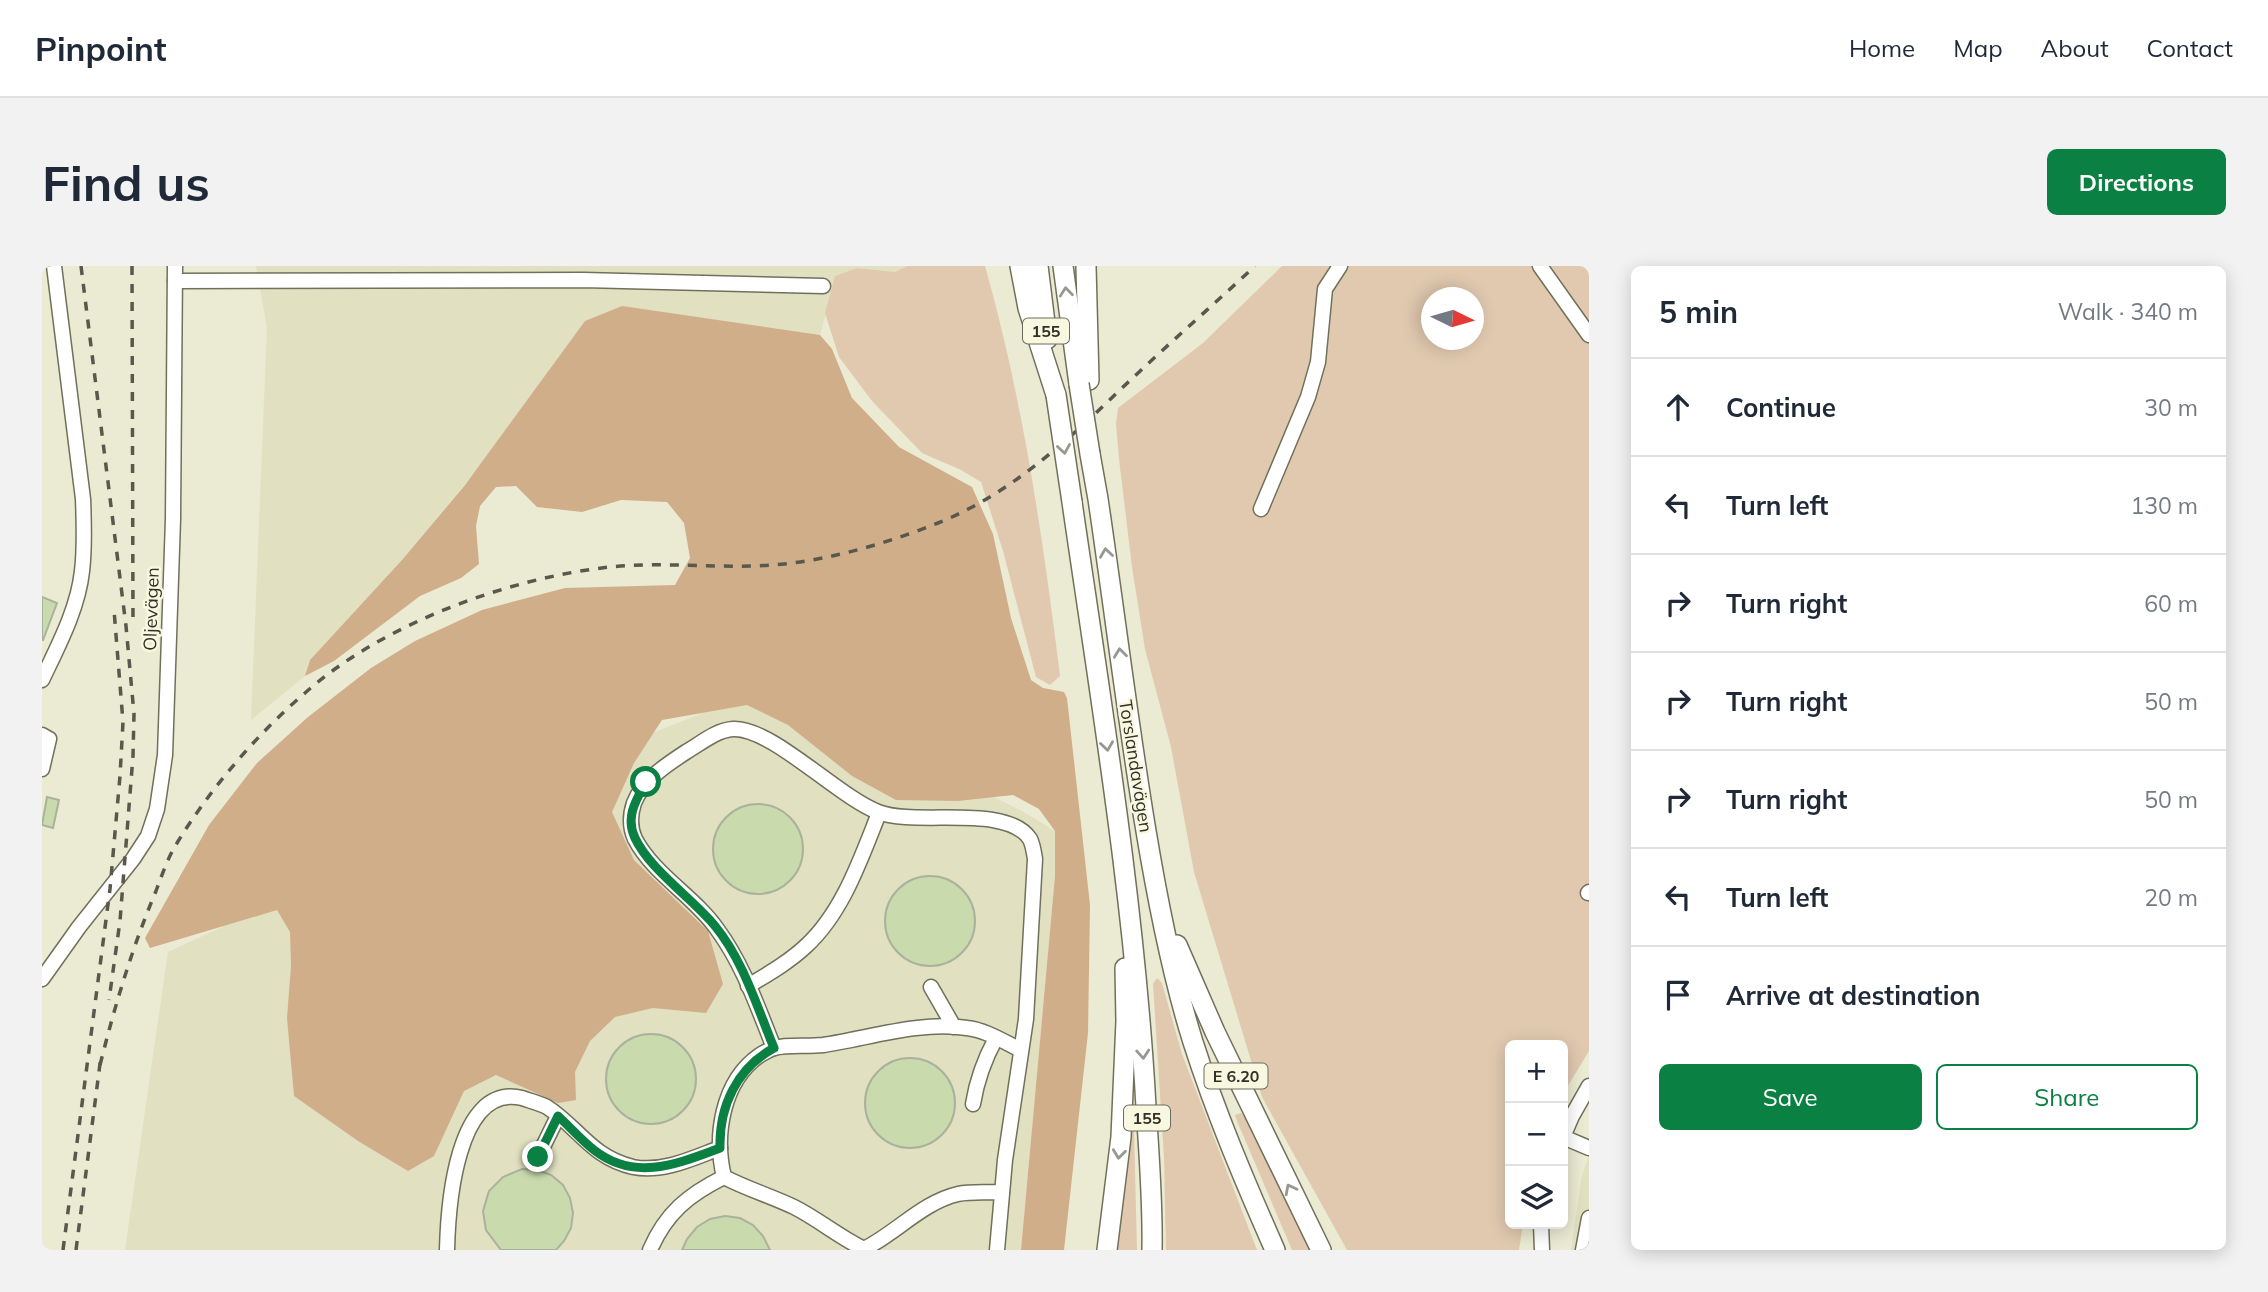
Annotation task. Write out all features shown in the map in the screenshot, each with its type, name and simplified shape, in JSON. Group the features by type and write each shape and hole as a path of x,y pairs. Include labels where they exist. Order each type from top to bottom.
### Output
{"main road":[{"path":"1020,266 1028,308 1056,395"},
{"name":"Torslandavägen","path":"1038,266 1130,916 1144,1075 1152,1250"},
{"name":"Torslandavägen","path":"1063,266 1084,384 1090,454 1157,899 1192,1041 1220,1120 1275,1250"},
{"path":"1084,384 1086,266"},
{"name":"E 6.20","path":"1157,899 1215,1032 1321,1250"},
{"name":"155","path":"1107,1250 1121,1137 1125,1033 1124,971 1130,916"}],"street":[{"path":"42,680 73,608 82,574 85,537 83,499 54,266"},
{"path":"1261,509 1308,397 1318,362 1325,289 1340,266"},
{"path":"1540,266 1589,335"},
{"path":"175,273 249,282 583,280 823,286"},
{"name":"Oljevägen","path":"42,979 79,927 134,859 148,836 157,809 165,755 173,533 175,273"},
{"path":"774,1048 733,954 717,928 656,865 635,838 630,821 634,803 646,782 672,761 713,735 731,729 751,731 879,813 991,819 1024,832 1032,841 1035,859 1028,998 1002,1192 997,1250"},
{"path":"42,736 49,739 42,769"},
{"path":"748,986 807,946 827,922 843,894 879,813"},
{"name":"Oljevägen","path":"44,963 79,927"},
{"path":"931,987 954,1027"},
{"path":"724,1177 720,1148 721,1119 740,1076 758,1056 774,1048 827,1044 917,1028 954,1027 968,1028 1021,1050"},
{"path":"974,1104 984,1061 996,1038"},
{"path":"1568,1125 1589,1086"},
{"path":"447,1250 461,1149 479,1111 490,1101 516,1097 545,1106 595,1151 631,1166 649,1169 668,1166 720,1148"},
{"path":"538,1157 558,1116"},
{"path":"1568,1139 1589,1148"},
{"path":"724,1177 793,1207 864,1249 941,1200 959,1194 1002,1192"},
{"path":"650,1250 671,1214 688,1197 724,1177"},
{"path":"1583,1250 1589,1219"},
{"path":"1541,1229 1542,1250"}],"shaded area":[{"path":"256,266 907,266 895,272 857,268 836,276 820,335 716,321 492,451 402,560 310,660 305,676 251,720 267,328"},
{"path":"907,266 985,266 1021,418 1039,521 1060,676 1050,685 1036,677 1003,551 981,482 922,453 872,401 839,357 825,313 835,276 857,268 895,272"},
{"path":"1282,266 1589,266 1589,1051 1568,1086 1568,1040 1505,1040 1505,1229 1522,1229 1519,1250 1347,1250 1262,1097 1194,872 1171,747 1145,649 1119,459 1116,424 1118,408 1203,343"},
{"path":"622,306 820,335 832,349 852,398 899,447 972,487 993,534 1011,618 1031,680 1043,688 1064,692 1067,698 1090,905 1088,1033 1064,1250 1021,1250 1055,876 1055,831 1039,809 1013,795 958,801 896,800 852,776 788,725 747,705 662,720 634,763 612,812 634,860 708,931 723,984 706,1013 653,1008 615,1017 590,1041 575,1072 576,1100 558,1103 496,1075 464,1091 434,1156 408,1171 358,1141 294,1096 287,1018 291,966 290,932 277,910 150,948 145,938 209,825 257,763 308,717 371,668 415,641 482,610 565,588 675,585 690,558 684,523 667,502 621,500 582,512 537,507 516,486 496,487 480,506 476,526 479,564 461,578 420,596 334,661 305,676 310,660 402,560 465,485 585,321"},
{"path":"746,696 954,777 1055,831 1055,876 1021,1250 125,1250 168,952 571,765"},
{"path":"1157,978 1162,983 1182,1054 1257,1250 1166,1250 1164,1157 1153,984"},
{"path":"1130,1090 1133,1090 1137,1250 1114,1250"},
{"path":"1241,1113 1315,1250 1292,1250 1237,1121 1235,1115"},
{"path":"1589,1156 1589,1250 1571,1250 1582,1176"}],"building":[{"path":"42,597 57,603 43,640 42,640"},
{"path":"47,797 59,800 53,828 42,825"},
{"path":"758,804 775,807 790,817 800,832 803,849 800,866 790,881 775,891 758,894 741,891 726,881 716,866 713,849 716,832 726,817 741,807"},
{"path":"930,876 947,879 962,889 972,904 975,921 972,938 962,953 947,963 930,966 913,963 898,953 888,938 885,921 888,904 898,889 913,879"},
{"path":"651,1034 668,1037 683,1047 693,1062 696,1079 693,1096 683,1111 668,1121 651,1124 634,1121 619,1111 609,1096 606,1079 609,1062 619,1047 634,1037"},
{"path":"910,1058 927,1061 942,1071 952,1086 955,1103 952,1120 942,1135 927,1145 910,1148 893,1145 878,1135 868,1120 865,1103 868,1086 878,1071 893,1061"},
{"path":"522,1169 551,1175 563,1185 570,1198 573,1213 571,1228 556,1250 501,1250 486,1230 483,1211 489,1191 503,1177"},
{"path":"725,1216 740,1218 753,1225 770,1250 682,1250 697,1227 710,1219"}],"railway":[{"path":"81,266 126,626 134,714 120,921 109,1000"},
{"path":"132,266 133,619"},
{"path":"100,1065 132,955 174,848 204,803 252,744 287,709 336,668 408,626 448,608 530,582 571,573 632,565 784,564 863,548 938,523 989,497 1036,465 1255,266"},
{"path":"63,1250 110,889 120,776 123,722 114,610"},
{"path":"76,1250 101,1056"}],"route":[{"path":"538,1157 558,1116 595,1151 631,1166 649,1169 668,1166 720,1148 721,1119 740,1076 758,1056 774,1048 733,954 717,928 647,856 635,838 630,821 634,803 646,782"}]}
